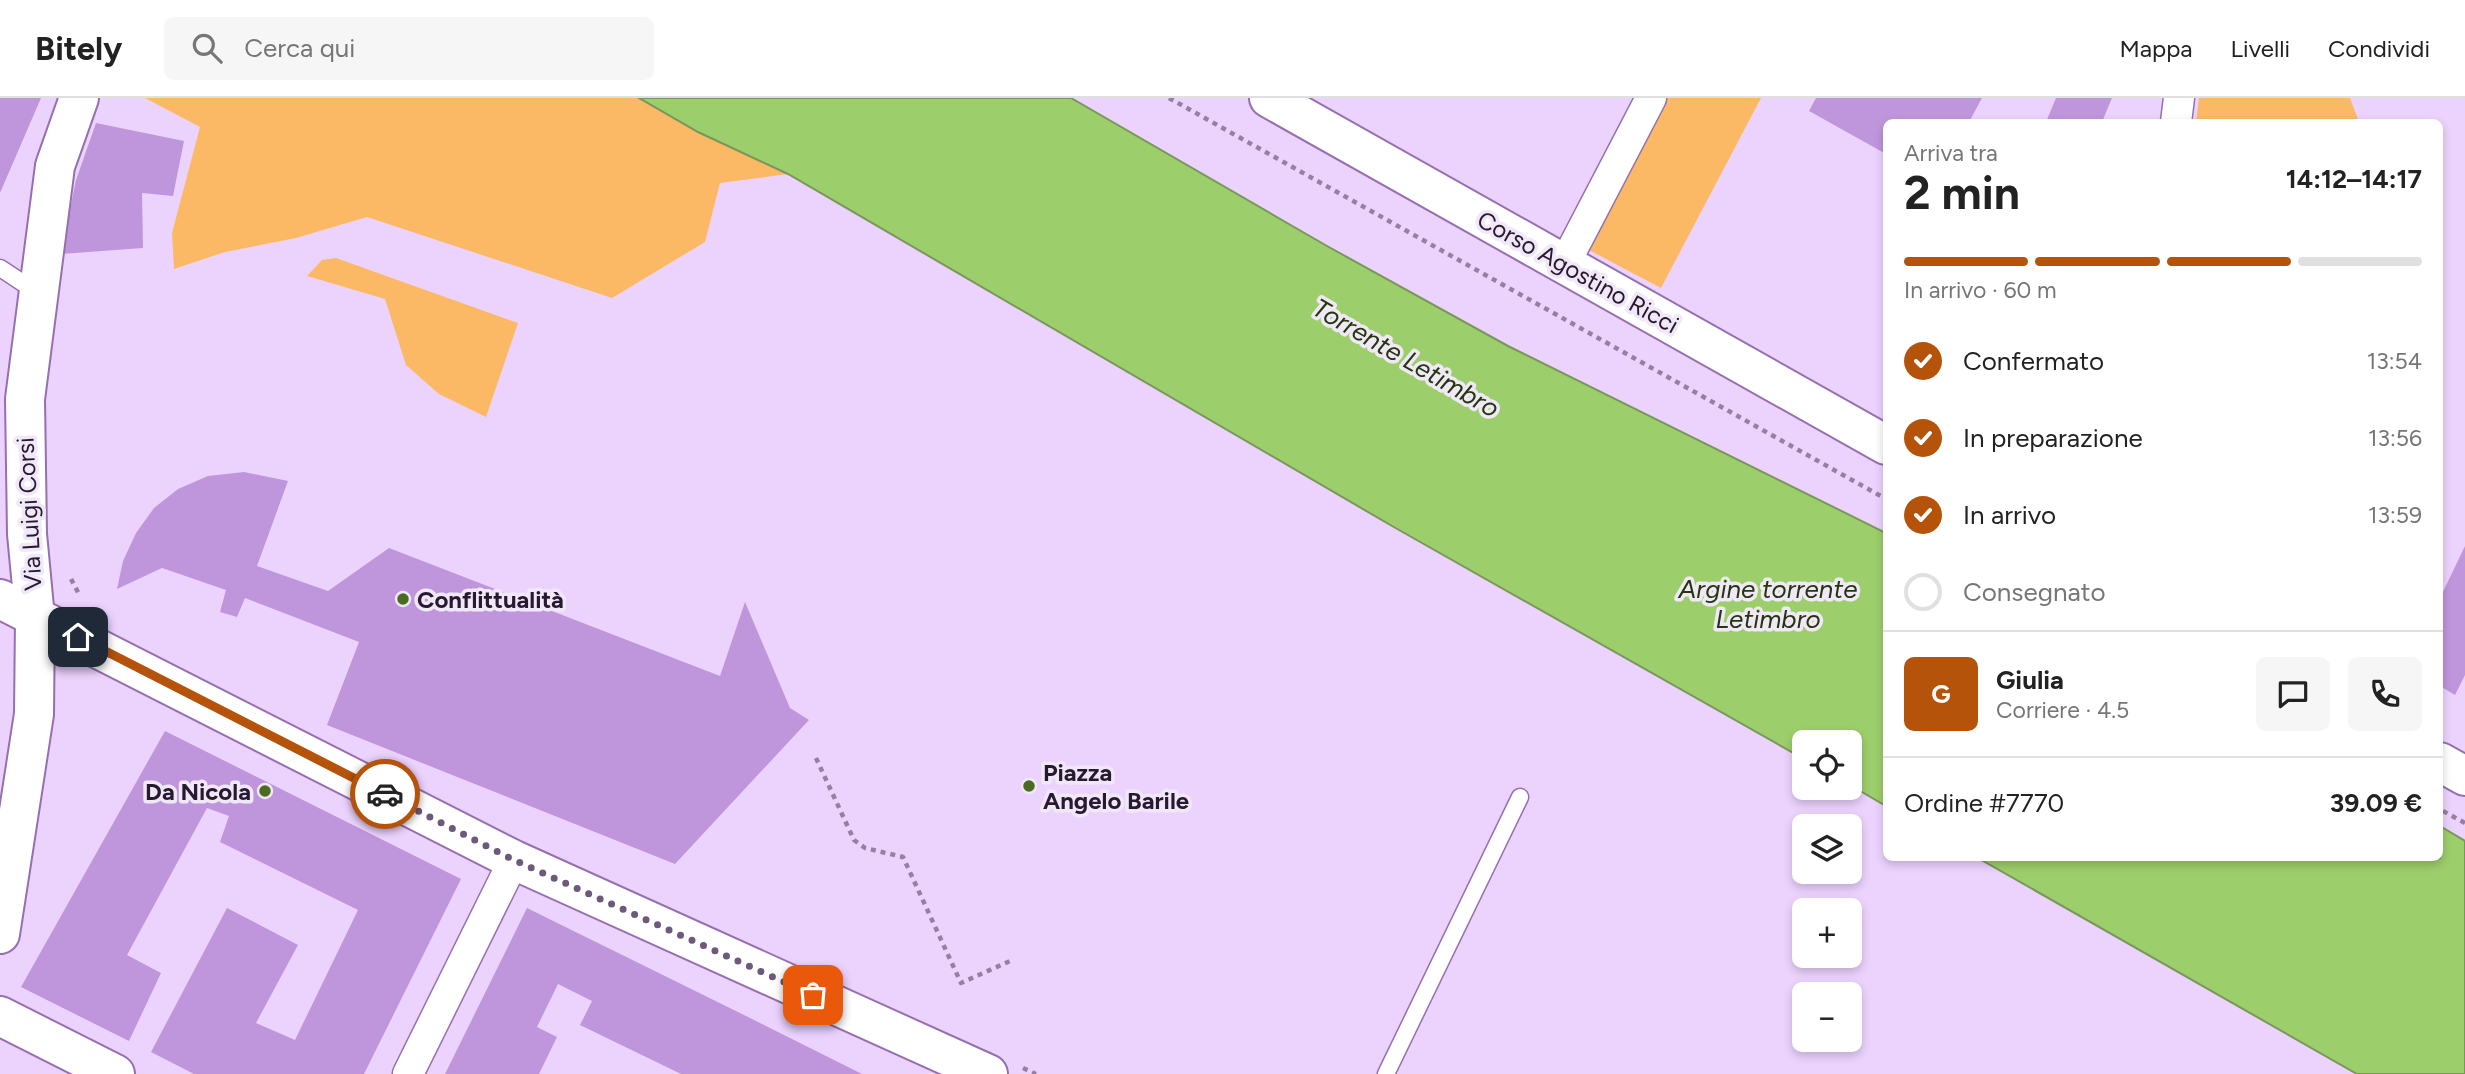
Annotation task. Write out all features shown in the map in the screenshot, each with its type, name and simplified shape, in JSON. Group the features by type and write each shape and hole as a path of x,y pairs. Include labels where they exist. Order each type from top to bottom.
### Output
{"street":[{"name":"Via Luigi Corsi","path":"0,934 24,795 34,714 35,618 27,534 25,399 55,166 79,98"},
{"name":"Corso Agostino Ricci","path":"1269,98 1883,443"},
{"path":"1564,265 1650,98"},
{"path":"2176,119 2179,98"},
{"path":"0,599 100,647 514,860 988,1074"},
{"path":"408,1074 514,860"},
{"path":"0,1016 115,1074"}],"lane":[{"path":"0,268 40,294"},
{"path":"1387,1074 1520,797"}],"path":[{"path":"1169,98 1883,497"},
{"path":"816,758 854,840 865,848 903,857 961,983 1010,961"},
{"path":"2443,810 2465,823"}],"shaded area":[{"path":"145,98 639,98 698,132 788,174 720,183 705,242 612,298 367,217 296,238 225,252 174,269 172,233 200,127"},
{"path":"1666,98 1761,98 1661,288 1587,249"},
{"path":"2199,98 2350,98 2358,119 2196,119"},
{"path":"336,258 518,323 486,417 439,394 406,365 385,299 307,276 322,260"}],"water":[{"name":"Argine torrente Letimbro","path":"639,98 1071,98 1327,246 1508,346 1883,532 1883,804 1862,792 1862,730 1792,730 1792,752 1392,526 788,174 698,132"},
{"path":"2443,828 2465,841 2465,1074 2357,1074 1983,861 2443,861"}],"building":[{"path":"0,98 41,98 0,193"},
{"path":"1816,98 1982,98 1971,119 1883,119 1883,152 1809,111"},
{"path":"2056,98 2112,98 2103,119 2047,119"},
{"path":"96,123 184,141 173,196 142,193 143,248 61,254 76,180"},
{"path":"244,472 288,481 257,566 328,591 389,548 720,676 745,602 790,708 809,720 675,864 327,725 359,642 245,598 237,617 220,612 226,590 162,568 117,589 123,561 136,533 154,508 178,489 208,476"},
{"path":"2465,546 2465,675 2455,695 2443,688 2443,592"},
{"path":"165,731 461,879 364,1074 194,1074 151,1052 227,908 298,945 256,1023 295,1040 358,910 220,842 229,816 207,808 127,955 161,973 129,1041 21,987"},
{"path":"527,908 862,1074 681,1074 580,1025 592,1001 558,984 537,1027 557,1037 539,1074 445,1074"}],"way so far":[{"path":"385,794 514,860 813,995"}],"place":[{"name":"Conflittualità","path":"403,599"},
{"name":"Piazza Angelo Barile","path":"1029,786"},
{"name":"Da Nicola","path":"265,791"}],"route":[{"path":"78,637 385,794"}],"water label":[{"name":"Torrente Letimbro","path":"1406,358"}]}
